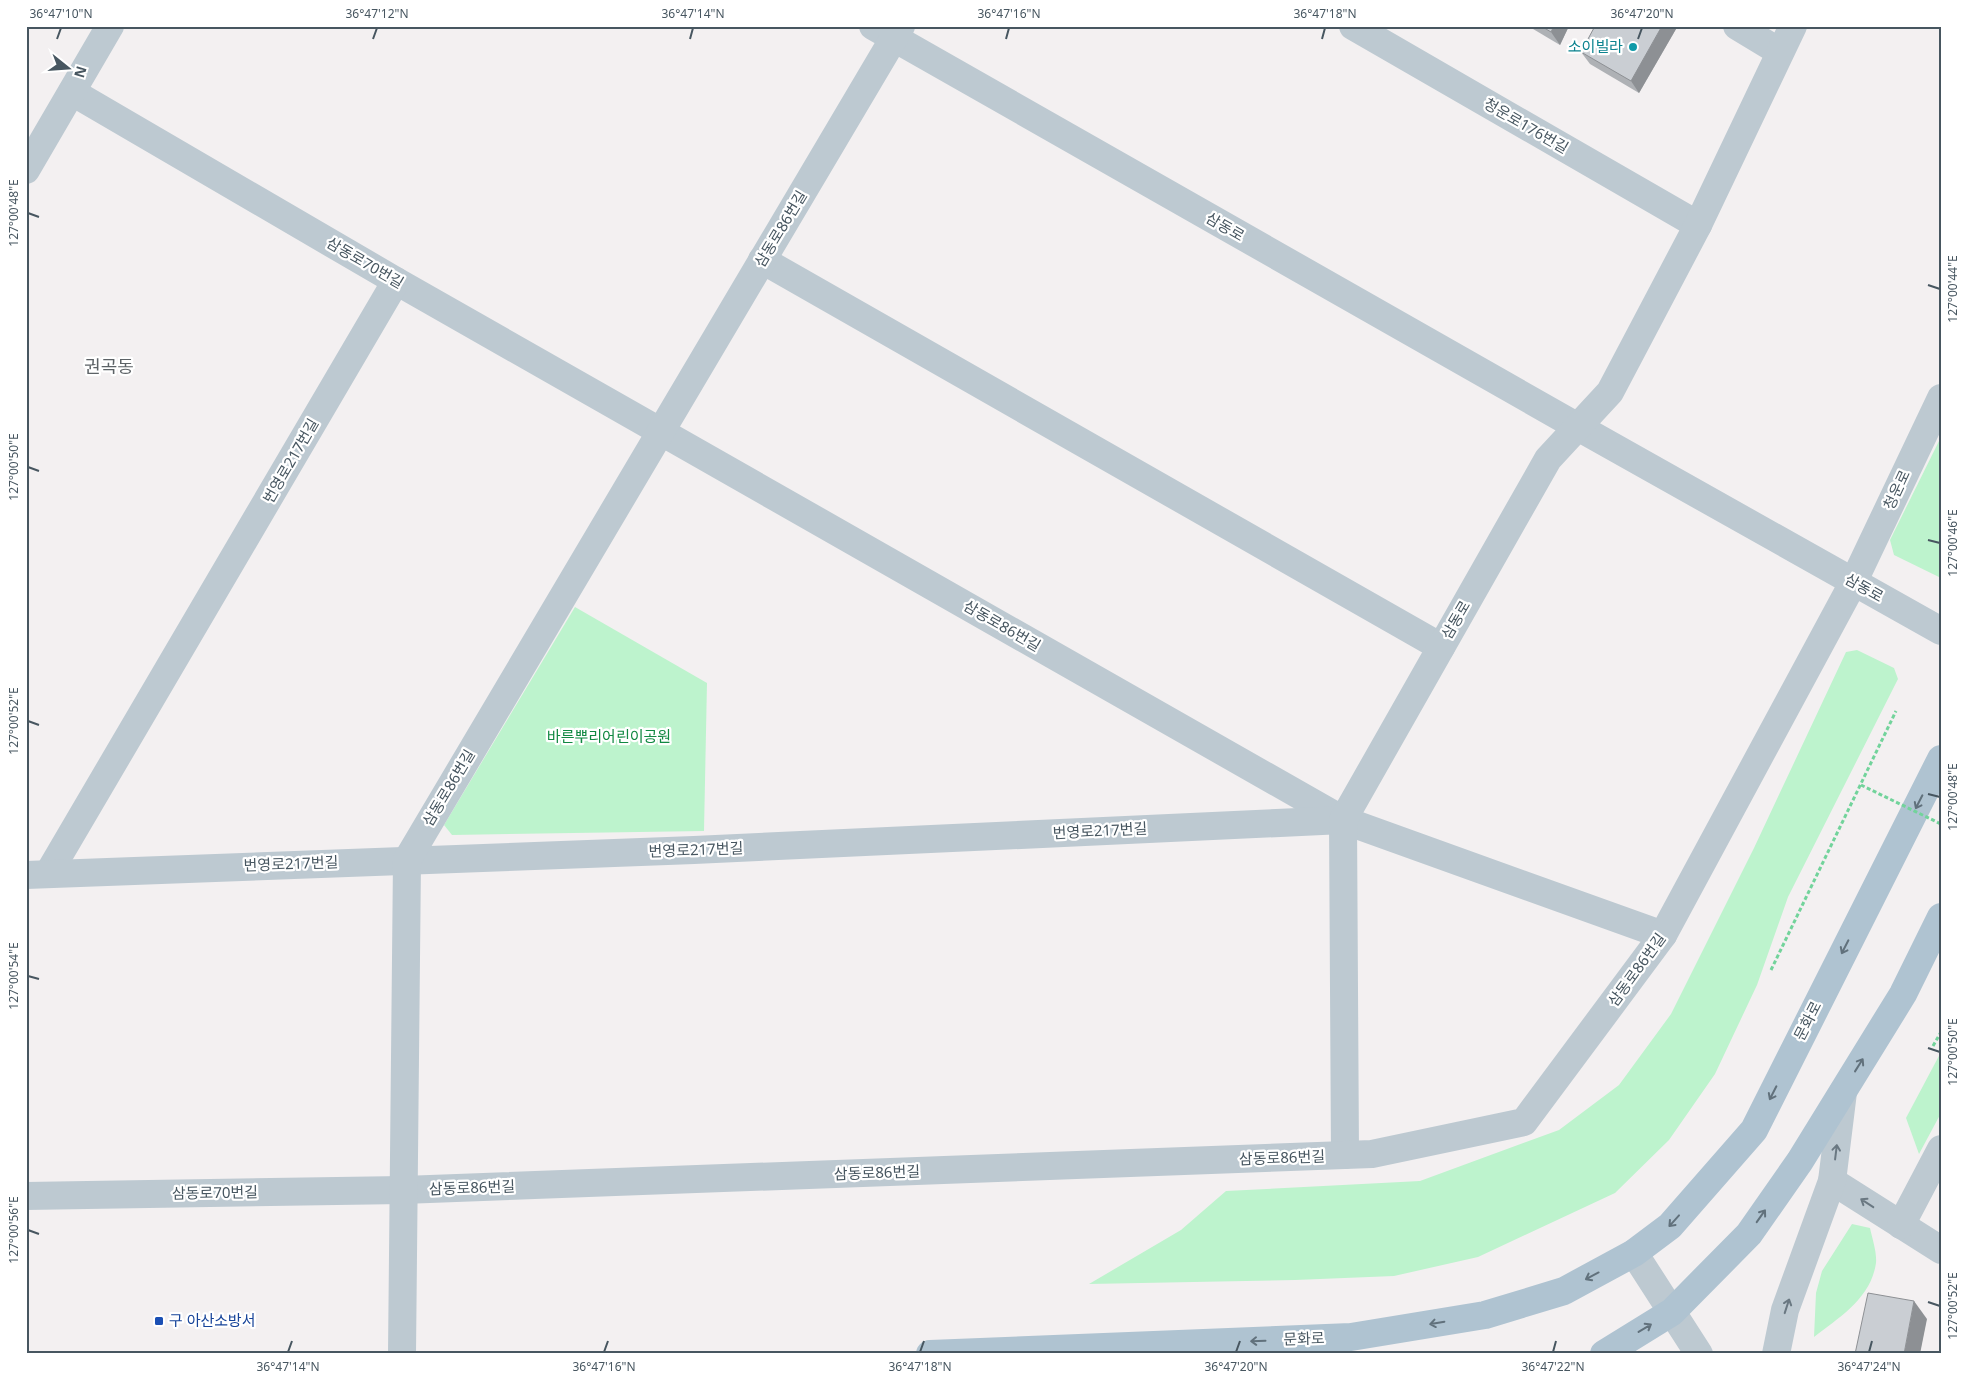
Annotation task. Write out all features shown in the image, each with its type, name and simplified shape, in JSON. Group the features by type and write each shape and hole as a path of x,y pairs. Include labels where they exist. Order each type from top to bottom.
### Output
{"main road":[{"name":"문화로","path":"930,1354 1351,1337 1485,1315 1564,1291 1634,1253 1670,1226 1754,1130 1941,759"},
{"path":"1604,1354 1672,1312 1749,1234 1800,1161 1903,994 1941,917"}],"street":[{"path":"26,170 110,26"},
{"name":"청운로176번길","path":"1353,26 1698,225"},
{"path":"1737,26 1780,52"},
{"path":"1578,427 1610,392 1698,225 1793,26"},
{"name":"삼동로86번길","path":"407,860 762,260 889,30"},
{"name":"삼동로","path":"889,30 1578,427 1941,631"},
{"name":"삼동로70번길","path":"72,92 396,281 661,432"},
{"path":"762,260 1441,647"},
{"name":"번영로217번길","path":"37,874 396,281"},
{"name":"청운로","path":"1853,583 1941,398"},
{"name":"삼동로","path":"1343,820 1548,459 1578,427"},
{"name":"삼동로86번길","path":"661,432 1343,820"},
{"name":"삼동로86번길","path":"404,1190 1372,1154 1524,1122 1663,935 1853,583"},
{"path":"1345,1155 1343,820 1663,935"},
{"name":"번영로217번길","path":"37,874 694,850 1343,820"},
{"path":"402,1354 407,860"},
{"path":"1776,1354 1785,1310 1832,1182 1843,1092"},
{"path":"1901,1225 1941,1150"},
{"path":"1832,1182 1941,1250"},
{"name":"삼동로70번길","path":"26,1196 404,1190"},
{"path":"1634,1253 1699,1354"}],"path":[{"path":"1771,970 1896,711"},
{"path":"1861,785 1941,824"},
{"path":"1934,1046 1941,1032"}],"green space":[{"path":"1941,437 1941,578 1894,555 1890,540"},
{"name":"바른뿌리어린이공원","path":"575,607 707,683 704,831 452,835 444,825"},
{"path":"1857,650 1894,668 1898,679 1788,897 1757,985 1715,1074 1669,1140 1615,1193 1478,1257 1394,1276 1089,1284 1181,1230 1226,1191 1420,1181 1559,1130 1619,1085 1671,1014 1754,848 1846,652"},
{"path":"1941,1052 1941,1113 1919,1154 1906,1118"},
{"path":"1852,1224 1870,1228 1876,1259 1873,1275 1868,1287 1853,1306 1814,1337 1816,1293 1822,1271"}],"building":[{"path":"1541,26 1554,26 1551,32"},
{"name":"소이빌라","path":"1595,26 1662,26 1631,81 1581,52"},
{"path":"1868,1293 1914,1301 1904,1354 1855,1354"}],"place":[{"name":"소이빌라","path":"1633,47"},
{"name":"구 아산소방서","path":"159,1321"}],"district":[{"name":"권곡동","path":"109,367"}]}
